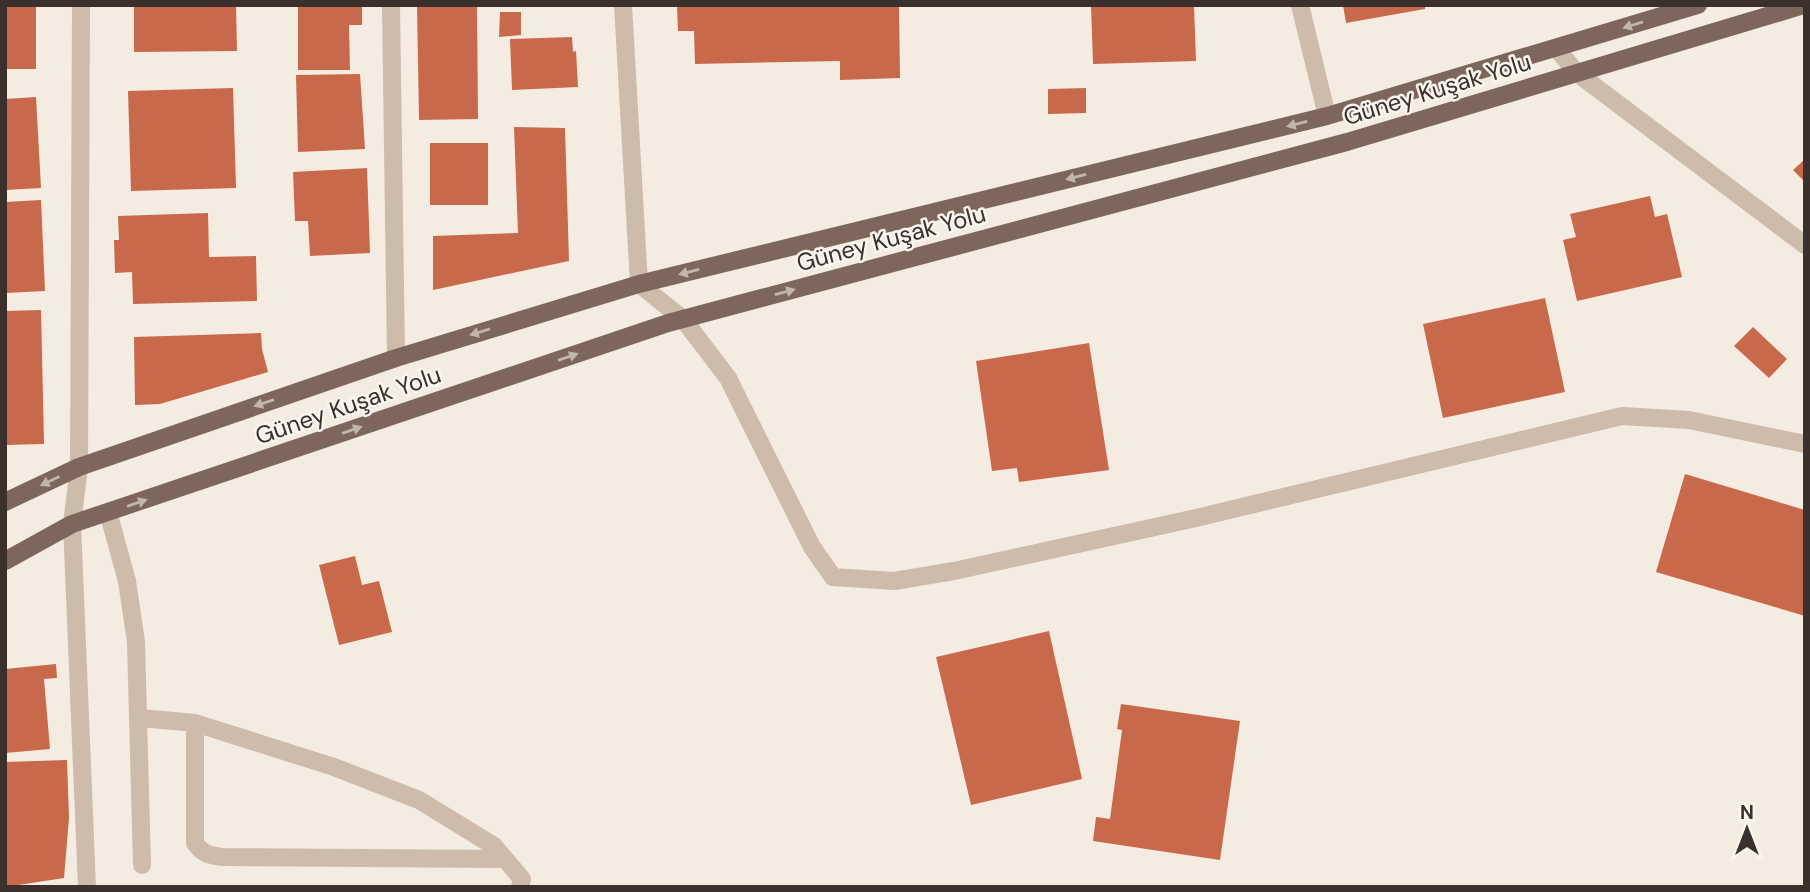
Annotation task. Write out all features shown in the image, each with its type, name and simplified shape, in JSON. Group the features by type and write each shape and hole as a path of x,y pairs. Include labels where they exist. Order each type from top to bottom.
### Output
{"main road":[{"name":"Güney Kuşak Yolu","path":"5,502 79,467 396,358 639,284 1327,116 1698,5"},
{"name":"Güney Kuşak Yolu","path":"5,561 72,524 683,319 1347,142 1804,5"}],"street":[{"path":"81,5 79,467 72,524 88,887"},
{"path":"391,5 396,358"},
{"path":"623,5 639,284 683,319 728,378 812,547 833,577 894,582 954,571 1196,518 1622,416 1689,420 1805,444"},
{"path":"1300,5 1327,116"},
{"path":"1556,48 1577,73 1805,245"},
{"path":"108,512 129,594 136,642 142,865"},
{"path":"140,718 195,723 334,767 419,800 494,846 522,879 520,887"},
{"path":"195,723 195,842 200,850 209,855 505,859"}],"building":[{"path":"5,5 36,5 36,69 5,69"},
{"path":"134,5 236,5 237,51 134,52"},
{"path":"298,5 362,5 362,25 349,25 350,70 298,70"},
{"path":"417,5 477,5 478,119 419,120"},
{"path":"677,5 899,5 900,78 840,80 840,61 695,64 694,31 678,31"},
{"path":"1091,5 1194,5 1196,61 1093,64"},
{"path":"1343,5 1425,5 1425,9 1346,23"},
{"path":"500,12 521,12 521,35 499,37"},
{"path":"572,37 573,52 576,51 578,87 512,90 510,39"},
{"path":"360,74 365,149 298,152 296,75"},
{"path":"233,88 236,188 131,191 128,91"},
{"path":"1086,88 1086,113 1048,114 1048,89"},
{"path":"36,97 41,188 5,190 5,99"},
{"path":"514,127 565,128 569,261 433,290 433,236 518,233"},
{"path":"430,143 488,143 488,205 430,205"},
{"path":"1805,159 1805,182 1793,170"},
{"path":"367,168 370,253 310,256 308,221 295,221 293,172"},
{"path":"1650,196 1655,217 1667,214 1682,277 1577,301 1563,240 1576,237 1570,214"},
{"path":"41,200 45,291 5,293 5,202"},
{"path":"208,213 209,257 256,256 257,301 133,304 132,272 115,273 114,240 119,240 118,216"},
{"path":"1545,298 1565,392 1443,418 1423,324"},
{"path":"41,310 44,444 5,445 5,311"},
{"path":"1753,327 1787,359 1769,378 1734,346"},
{"path":"261,333 268,372 160,404 135,405 134,337"},
{"path":"1089,343 1109,470 1019,482 1017,468 992,471 976,361"},
{"path":"1685,474 1805,510 1805,616 1656,572"},
{"path":"355,556 362,585 379,581 392,632 339,645 319,565"},
{"path":"1049,631 1082,779 971,805 936,657"},
{"path":"56,664 57,678 44,679 50,749 5,753 5,669"},
{"path":"1121,704 1240,721 1220,860 1093,841 1096,817 1110,819 1122,730 1117,729"},
{"path":"67,760 69,818 64,878 5,887 5,762"}]}
